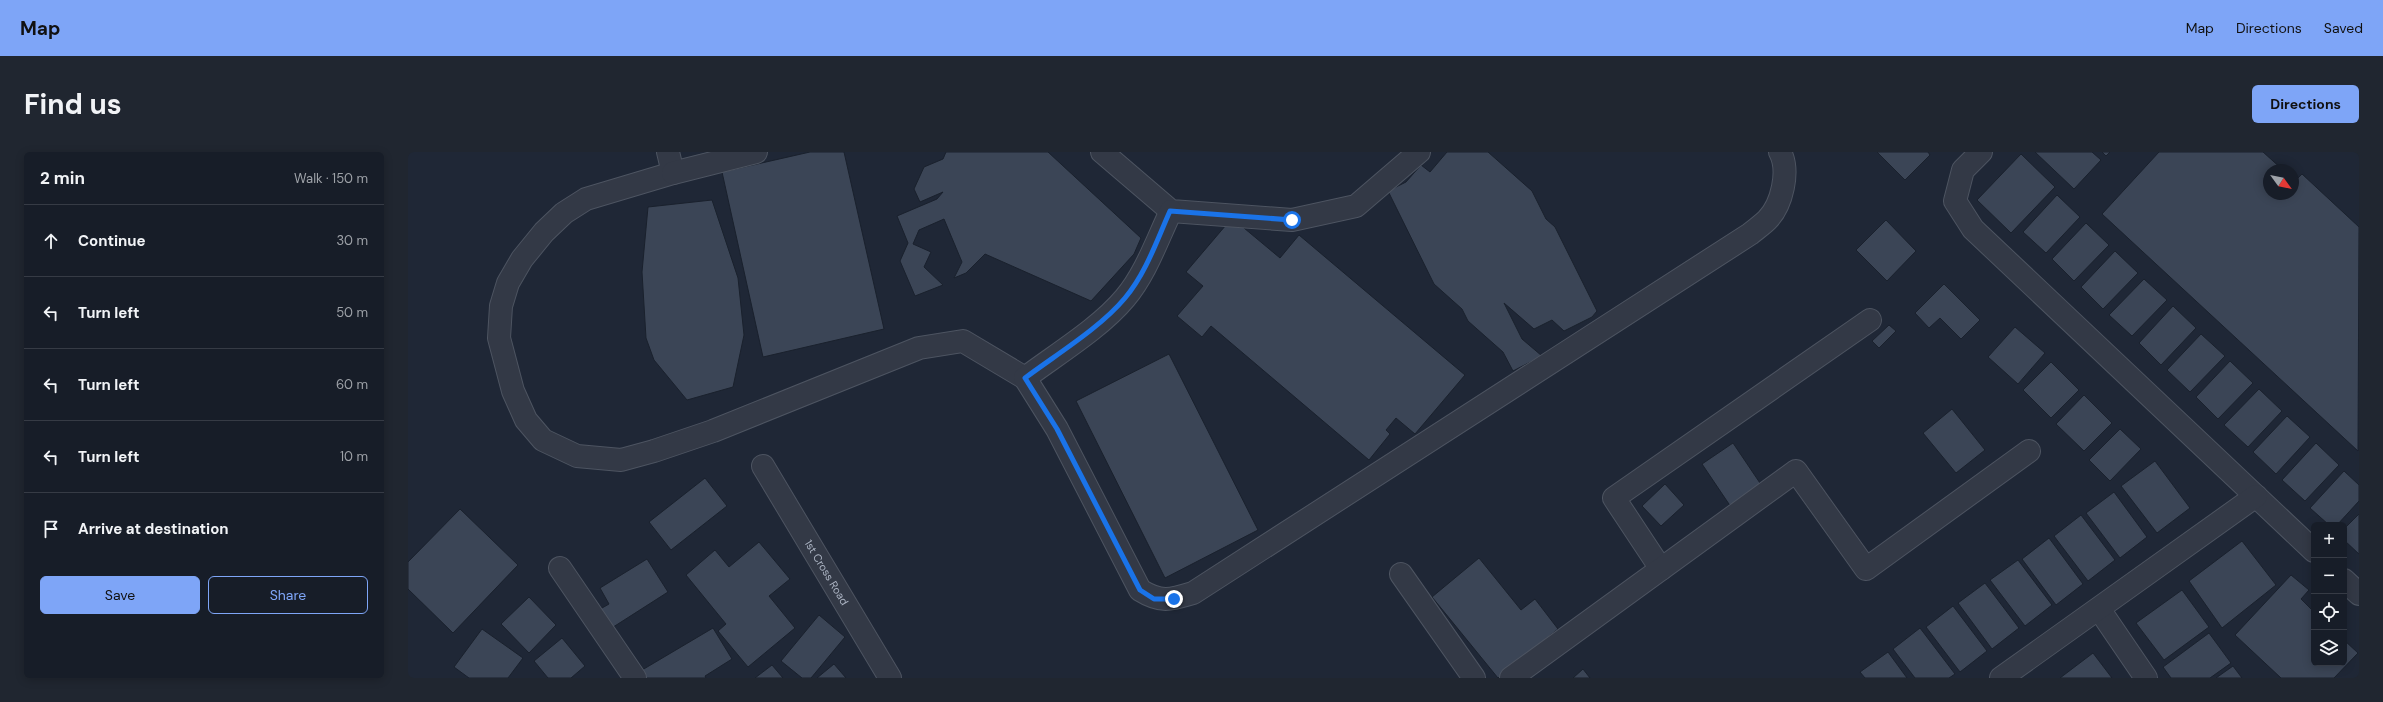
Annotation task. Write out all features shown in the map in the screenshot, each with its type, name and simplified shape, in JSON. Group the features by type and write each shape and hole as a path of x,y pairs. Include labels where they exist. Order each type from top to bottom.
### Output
{"street":[{"path":"668,152 672,173"},
{"path":"756,152 672,173 586,199 564,213 544,232 522,259 508,283 501,306 499,338 513,391 526,420 543,440 577,456 621,460 654,451 713,431 919,348 963,341 1025,378 1057,429 1140,590 1154,599 1181,597 1200,589 1750,234 1768,219 1782,193 1784,160 1780,152"},
{"path":"1102,152 1170,211 1292,220 1356,206 1418,152"},
{"path":"1981,152 1962,170 1955,201 1973,229 2311,548"},
{"path":"1025,378 1099,322 1125,298 1145,268 1170,211"},
{"path":"1661,569 1614,498 1870,320"},
{"path":"1511,678 1796,471 1866,569 2029,451"},
{"name":"1st Cross Road","path":"763,466 890,678"},
{"path":"2001,678 2256,496"},
{"path":"560,568 635,678"},
{"path":"1401,574 1474,678"},
{"path":"2347,583 2359,594"},
{"path":"2099,609 2146,678"}],"building":[{"path":"810,152 844,152 884,329 763,357 722,172"},
{"path":"946,152 1048,152 1141,238 1134,254 1091,301 985,254 966,273 954,278 962,262 944,219 919,230 913,244 931,252 924,267 943,285 915,296 900,261 908,243 897,216 937,199 943,192 920,202 914,189 924,167 943,159"},
{"path":"1447,152 1488,152 1532,191 1546,219 1555,227 1597,311 1592,317 1564,331 1552,320 1534,329 1504,303 1522,339 1542,356 1513,371 1503,352 1468,321 1462,309 1434,284 1388,191 1406,182 1421,165 1430,172"},
{"path":"1877,152 1928,152 1930,155 1905,180"},
{"path":"2035,152 2092,152 2101,160 2074,189"},
{"path":"2102,152 2110,152 2106,156"},
{"path":"2159,152 2263,152 2276,164 2263,164 2263,200 2299,200 2299,177 2302,174 2359,227 2358,451 2102,214"},
{"path":"2021,154 2055,187 2011,233 1977,200"},
{"path":"2057,195 2080,217 2046,253 2023,232"},
{"path":"712,200 738,278 744,335 733,387 687,400 654,360 646,338 642,272 648,207"},
{"path":"1232,218 1280,258 1299,235 1465,375 1415,434 1396,418 1386,430 1390,434 1369,460 1211,326 1202,337 1177,316 1203,286 1186,272"},
{"path":"1886,220 1916,251 1887,281 1856,250"},
{"path":"2086,223 2109,245 2074,281 2052,259"},
{"path":"2115,251 2138,273 2103,309 2081,287"},
{"path":"2144,279 2167,300 2132,336 2109,315"},
{"path":"1944,284 1980,320 1961,339 1940,318 1929,328 1915,313"},
{"path":"2173,306 2196,328 2161,365 2139,343"},
{"path":"1889,325 1896,331 1879,348 1872,341"},
{"path":"2015,327 2045,353 2018,384 1988,357"},
{"path":"2201,334 2225,356 2190,392 2167,370"},
{"path":"1169,354 1258,530 1165,578 1076,401"},
{"path":"2230,361 2253,383 2218,419 2196,397"},
{"path":"2051,362 2079,390 2051,418 2023,390"},
{"path":"2259,389 2282,411 2248,447 2224,425"},
{"path":"2084,395 2112,423 2084,451 2056,424"},
{"path":"1952,409 1985,450 1956,473 1923,433"},
{"path":"2287,416 2310,437 2276,474 2253,452"},
{"path":"2120,429 2141,449 2110,481 2089,460"},
{"path":"1733,443 1764,489 1733,510 1702,464"},
{"path":"2316,443 2339,465 2305,501 2282,480"},
{"path":"2155,461 2190,508 2157,533 2121,486"},
{"path":"2344,471 2359,485 2359,501 2340,522 2326,522 2310,508"},
{"path":"705,478 727,506 671,550 649,522"},
{"path":"1665,484 1684,505 1661,526 1642,506"},
{"path":"2114,492 2147,537 2120,558 2086,513"},
{"path":"460,509 518,565 453,633 408,589 408,562"},
{"path":"2359,514 2359,554 2347,543 2347,526"},
{"path":"2081,515 2115,560 2088,581 2054,536"},
{"path":"2049,538 2083,584 2056,605 2022,559"},
{"path":"2242,541 2276,585 2222,628 2189,581"},
{"path":"759,542 790,579 769,596 795,628 748,667 718,631 726,624 686,575 715,550 729,567"},
{"path":"1479,558 1521,610 1535,599 1558,629 1498,678 1432,597"},
{"path":"647,559 668,592 607,631 595,612 609,604 600,588"},
{"path":"2018,560 2052,605 2025,626 1990,580"},
{"path":"2291,575 2309,590 2301,599 2311,609 2311,666 2346,666 2334,678 2281,678 2235,635"},
{"path":"1985,583 2019,628 1992,649 1958,603"},
{"path":"2182,590 2209,627 2164,660 2136,623"},
{"path":"529,597 556,625 529,653 501,624"},
{"path":"1953,606 1987,651 1960,672 1926,627"},
{"path":"819,615 845,637 811,678 802,678 781,661"},
{"path":"713,628 732,659 705,676 706,678 640,678 637,673"},
{"path":"1920,628 1955,674 1949,678 1915,678 1893,649"},
{"path":"482,629 523,658 508,678 469,678 454,667"},
{"path":"2209,633 2231,663 2210,678 2171,678 2163,667"},
{"path":"562,638 585,666 571,678 548,678 534,661"},
{"path":"2347,643 2358,653 2347,664"},
{"path":"1888,652 1907,678 1865,678 1860,672"},
{"path":"2093,653 2112,678 2060,678"},
{"path":"834,664 846,678 817,678"},
{"path":"772,665 783,678 755,678"},
{"path":"2233,666 2242,678 2216,678"},
{"path":"1583,669 1590,678 1573,678"}],"route":[{"path":"1174,599 1154,599 1140,590 1057,429 1025,378 1099,322 1125,298 1145,268 1170,211 1292,220"}]}
